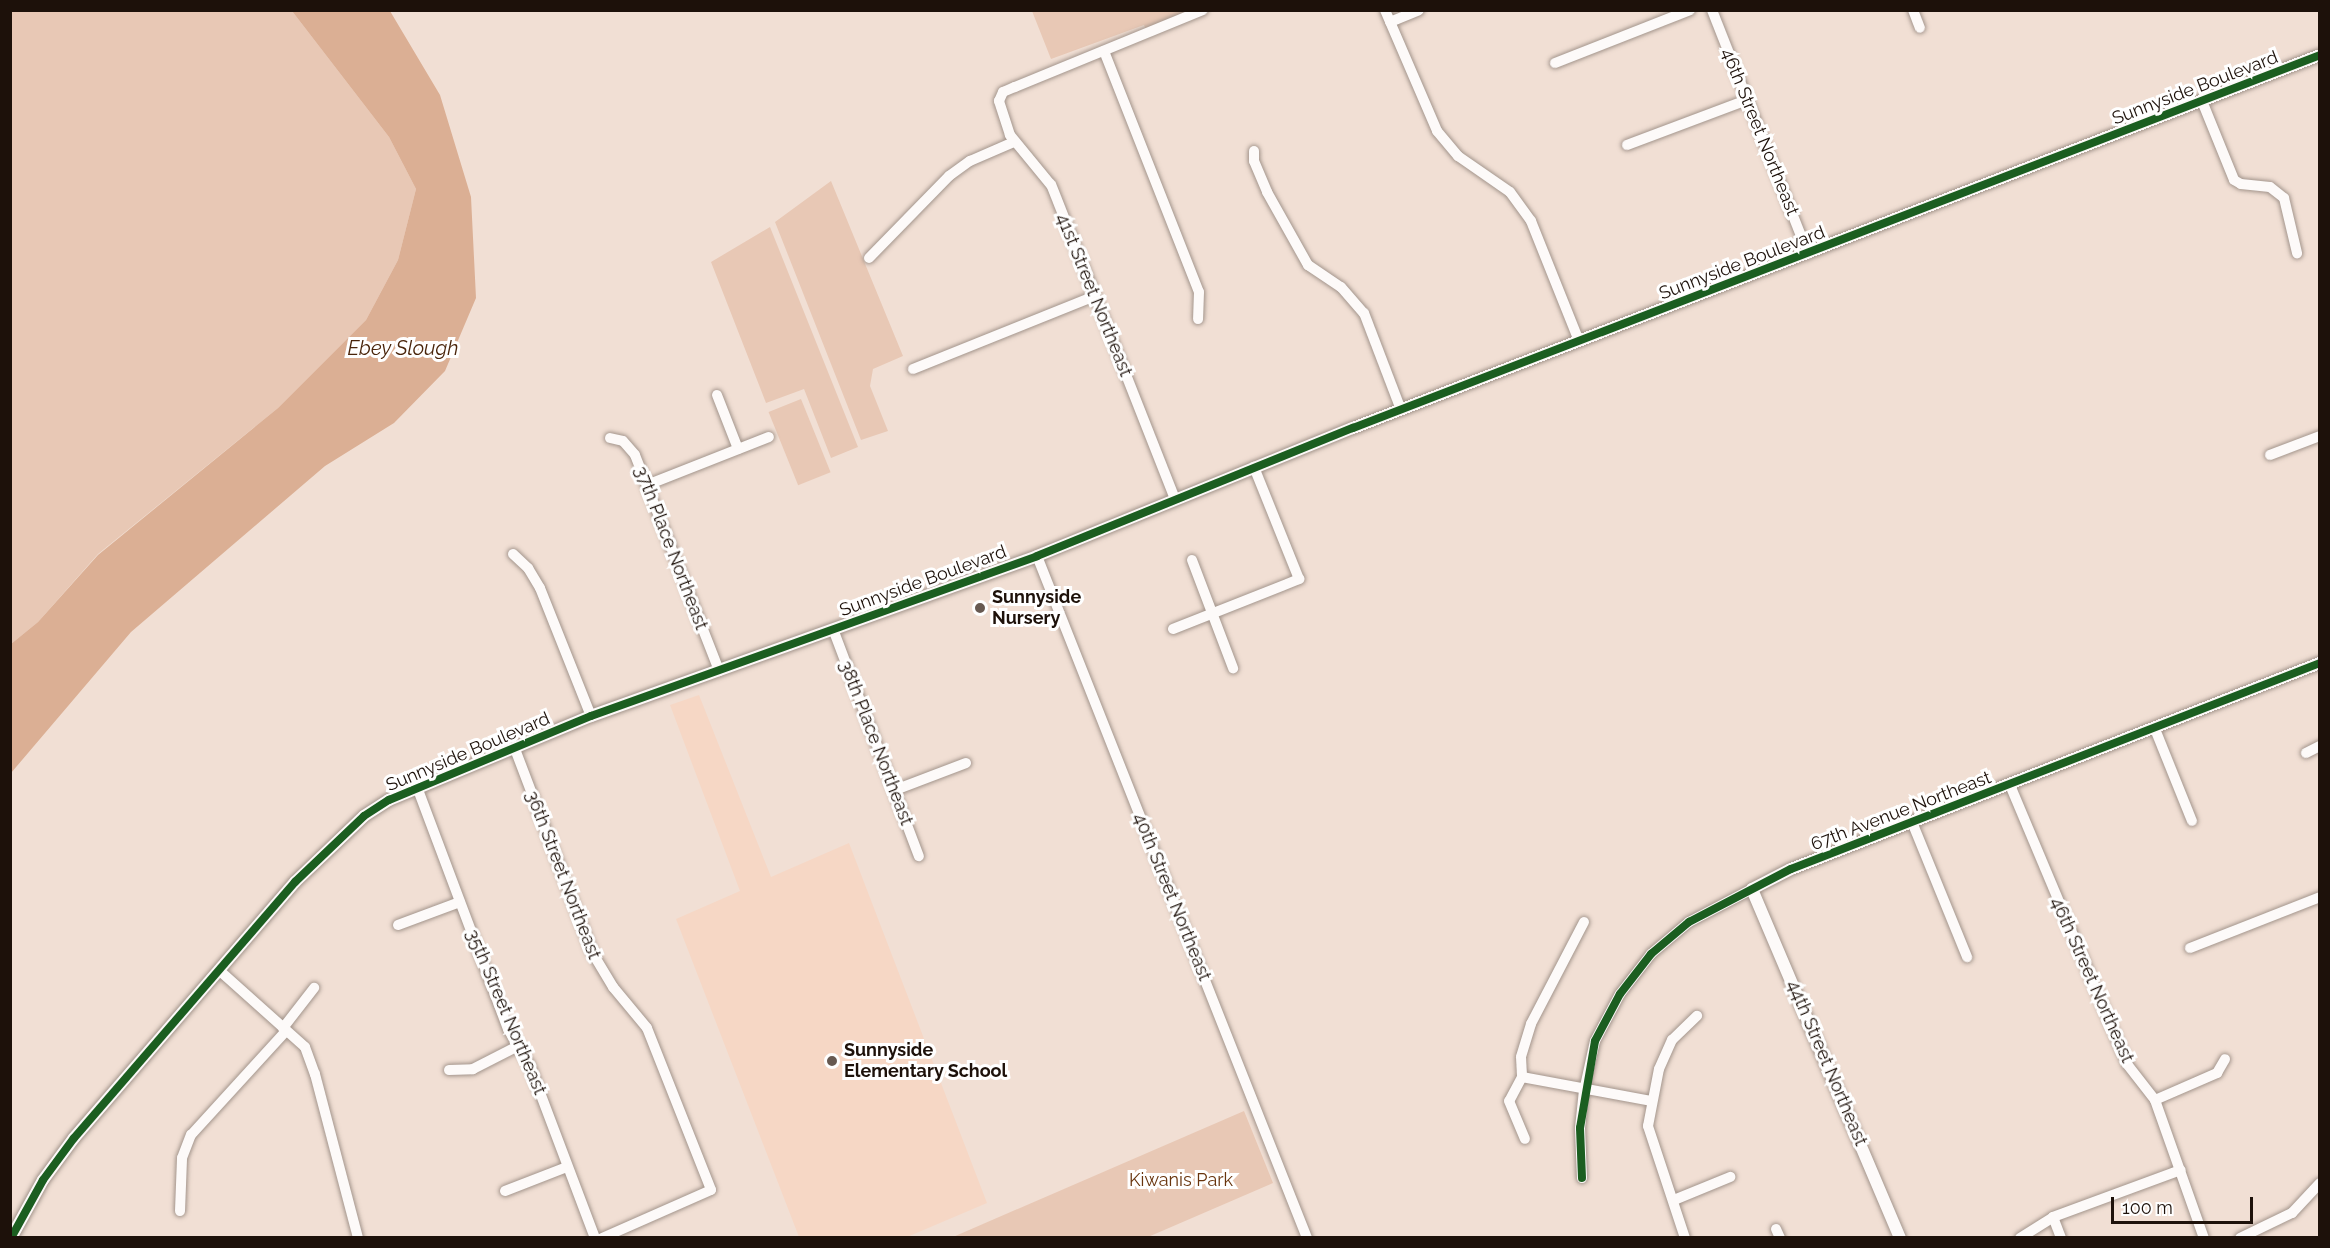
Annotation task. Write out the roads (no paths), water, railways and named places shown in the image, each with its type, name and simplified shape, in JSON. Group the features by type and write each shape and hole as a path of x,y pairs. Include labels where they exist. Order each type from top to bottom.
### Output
{"street":[{"path":"1385,10 1437,131 1458,156 1510,192 1531,221 1579,341"},
{"path":"1390,22 1419,10"},
{"path":"1555,63 1690,10"},
{"name":"46th Street Northeast","path":"1712,10 1808,254"},
{"path":"1913,10 1920,28"},
{"path":"1196,12 1104,51 1198,292 1198,319"},
{"name":"41st Street Northeast","path":"1104,51 1003,92 999,101 999,110 1014,142 1051,185 1175,499"},
{"name":"Sunnyside Boulevard","path":"11,1238 43,1180 74,1137 322,854 364,816 417,787 591,716 1037,556 1254,467 2319,55"},
{"path":"1627,145 1747,100"},
{"path":"2202,101 2234,180 2241,184 2270,187 2284,198 2297,253"},
{"path":"869,258 949,176 970,161 1014,142"},
{"path":"1254,151 1254,161 1267,192 1308,265 1341,287 1364,313 1401,410"},
{"path":"913,369 1095,296"},
{"path":"717,395 738,449"},
{"path":"2270,455 2319,436"},
{"path":"647,485 769,437"},
{"name":"37th Place Northeast","path":"610,438 623,441 635,454 719,670"},
{"path":"1173,629 1299,579 1254,467"},
{"path":"513,554 528,568 540,588 591,716"},
{"name":"40th Street Northeast","path":"1037,556 1307,1238"},
{"path":"1192,560 1233,668"},
{"name":"38th Place Northeast","path":"833,629 919,856"},
{"name":"67th Avenue Northeast","path":"1582,1178 1580,1128 1584,1091 1595,1041 1620,994 1651,954 1689,922 1791,869 2155,729 2319,663"},
{"path":"2155,729 2192,821"},
{"path":"2306,753 2319,746"},
{"name":"36th Street Northeast","path":"514,748 592,952 612,987 648,1028 711,1190 602,1238"},
{"path":"895,790 966,763"},
{"name":"46th Street Northeast","path":"2010,785 2127,1065 2156,1100 2204,1238"},
{"name":"35th Street Northeast","path":"417,787 518,1046 530,1066 595,1238"},
{"path":"1912,822 1967,957"},
{"name":"44th Street Northeast","path":"1752,889 1897,1237"},
{"path":"2190,948 2319,897"},
{"path":"399,925 460,902"},
{"path":"1525,1138 1509,1101 1522,1077 1521,1057 1531,1024 1584,922"},
{"path":"220,971 305,1047 315,1074 358,1238"},
{"path":"180,1211 182,1158 191,1135 284,1029 314,988"},
{"path":"1685,1238 1674,1200 1652,1145 1651,1101 1672,1040 1697,1016"},
{"path":"449,1070 473,1069 518,1046"},
{"path":"2156,1100 2217,1073 2225,1059"},
{"path":"1522,1077 1584,1091 1651,1101"},
{"path":"505,1191 567,1167"},
{"path":"2020,1238 2053,1217 2181,1170"},
{"path":"1674,1200 1730,1177"},
{"path":"2240,1238 2292,1213 2319,1183"},
{"path":"2053,1217 2061,1238"}],"water":[{"name":"Ebey Slough","path":"292,11 390,11 440,95 471,197 476,298 445,371 394,423 325,466 131,632 11,773 11,644 38,622 98,555 278,408 366,320 398,260 416,189 389,137"}],"place":[{"name":"Sunnyside Nursery","path":"980,608"},
{"name":"Sunnyside Elementary School","path":"832,1061"}],"park label":[{"name":"Kiwanis Park","path":"1181,1180"}]}
